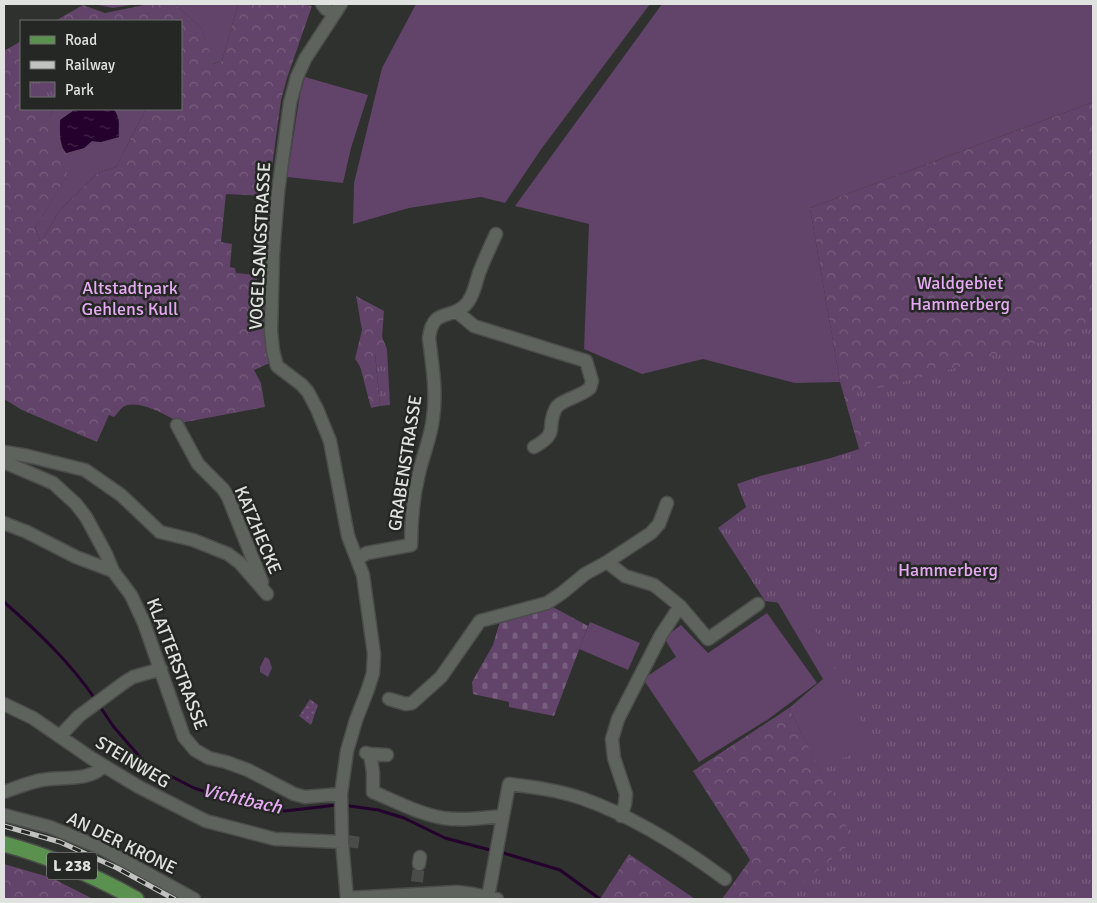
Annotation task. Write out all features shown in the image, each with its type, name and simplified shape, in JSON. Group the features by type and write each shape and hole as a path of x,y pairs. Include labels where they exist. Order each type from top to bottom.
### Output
{"main road":[{"name":"L 238","path":"4,844 63,862 94,876 136,899"}],"street":[{"path":"322,4 326,9 337,9"},
{"name":"VOGELSANGSTRASSE","path":"337,9 305,59 297,77 290,103 278,192 273,254 271,331 277,366 302,385 308,392 330,441 348,536 351,548 363,575 374,654 373,673 356,720 360,752"},
{"name":"GRABENSTRASSE","path":"356,558 367,553 411,545 412,515 418,474 426,450 433,417 434,385 429,338 430,331 439,316 457,312 470,301 496,234"},
{"path":"457,312 474,326 586,361 592,381 590,388 578,397 561,403 556,408 550,434 546,441 534,447"},
{"name":"KATZHECKE","path":"4,452 85,470 121,495 160,532 193,540 228,554 240,562 266,594 224,489 198,464 177,426"},
{"name":"KLATTERSTRASSE","path":"4,462 53,483 72,499 86,517 113,571 131,595 144,623 184,737 195,750 209,758 248,770 294,794 341,803"},
{"path":"389,699 406,704 412,703 428,690 453,663 480,621 547,603 584,574 607,562 651,533 659,524 667,502"},
{"path":"4,523 27,532 76,557 113,571"},
{"path":"607,562 625,576 654,585 680,606 708,639 758,604"},
{"path":"621,816 626,804 626,794 614,758 612,739 618,719 661,635 680,606"},
{"path":"60,736 75,719 104,696 134,677 161,669"},
{"name":"STEINWEG","path":"4,704 34,718 103,766 156,797 211,823 275,839 344,841"},
{"path":"360,752 387,755"},
{"path":"360,752 341,803 347,899 416,888 493,898 496,856 509,784 581,798 621,816 690,854 725,879"},
{"path":"360,752 373,772 373,792 444,818 467,819 502,816"},
{"path":"4,792 41,780 87,776 100,770 103,766"},
{"name":"AN DER KRONE","path":"4,815 50,827 102,848 194,899"}],"green space":[{"path":"93,4 137,4 113,8"},
{"name":"Altstadtpark Gehlens Kull","path":"149,4 175,4 202,29 214,64 222,61 238,4 299,4 312,6 281,100 268,196 226,194 221,242 232,244 230,267 235,268 236,273 257,275 257,301 267,302 270,363 254,370 261,383 265,407 180,423 144,406 129,405 122,408 114,417 109,415 97,442 22,410 4,399 4,51 20,42 20,110 53,110 49,118 49,153 62,147 66,153 67,176 35,228 41,242 60,210 98,173 116,167 145,110 182,110 182,20 57,20 83,5 105,13"},
{"path":"175,4 238,4 222,61 213,64 202,29"},
{"path":"416,4 650,4 542,148 505,203 481,197 409,208 353,224 354,183 382,68"},
{"path":"662,4 1093,4 1093,102 810,208 840,382 795,383 703,359 642,374 584,349 589,224 515,206"},
{"path":"305,77 368,95 351,148 343,183 287,177 300,94"},
{"name":"Hammerberg","path":"1093,102 1093,899 722,899 750,860 693,771 789,708 828,786 945,722 859,449 840,382 810,208"},
{"path":"53,110 75,110 60,120 62,147 49,154 49,118"},
{"path":"114,110 145,110 116,167 98,173 60,210 41,242 35,228 66,177 66,153 84,148 92,141 101,142 118,130 117,114"},
{"path":"356,296 384,311 382,337 387,349 375,353 380,406 371,408 360,366 355,359 362,330"},
{"name":"Hammerberg","path":"1093,320 1093,899 782,899 850,844 844,818 821,767 874,746 803,606 765,601 718,528 746,507 737,484 760,476 863,450 863,448 871,446 850,393 884,387 963,366 997,354 1061,336"},
{"path":"387,349 390,405 380,406 375,352"},
{"path":"859,449 945,722 828,787 789,708 823,679 740,539 769,478"},
{"path":"551,606 588,626 554,716 509,707 509,702 473,694 472,682 493,645 501,618"},
{"path":"767,613 817,683 767,720 699,762 643,679 676,657 664,638 681,625 708,653"},
{"path":"590,622 640,643 628,670 579,649"},
{"path":"265,657 269,659 272,668 268,677 260,672 260,667"},
{"path":"310,699 318,705 311,725 299,716"},
{"path":"629,854 695,899 600,899"},
{"path":"4,864 52,878 93,899 4,899"}],"water":[{"path":"75,110 114,110 118,119 119,137 101,142 92,141 84,148 66,153 61,141 60,120"}],"waterway":[{"name":"Vichtbach","path":"4,602 29,624 75,672 95,699"},
{"name":"Vichtbach","path":"99,705 113,726 145,763 194,788 234,801 285,811 337,805"},
{"name":"Vichtbach","path":"343,805 378,810 404,818 445,838 494,851"},
{"name":"Vichtbach","path":"500,852 560,870 600,899"}],"tunnel":[{"path":"347,841 362,843"},
{"path":"417,882 419,864"}],"railway":[{"path":"4,826 60,842 117,868 174,899"}],"park label":[{"name":"Waldgebiet Hammerberg","path":"960,293"}]}
